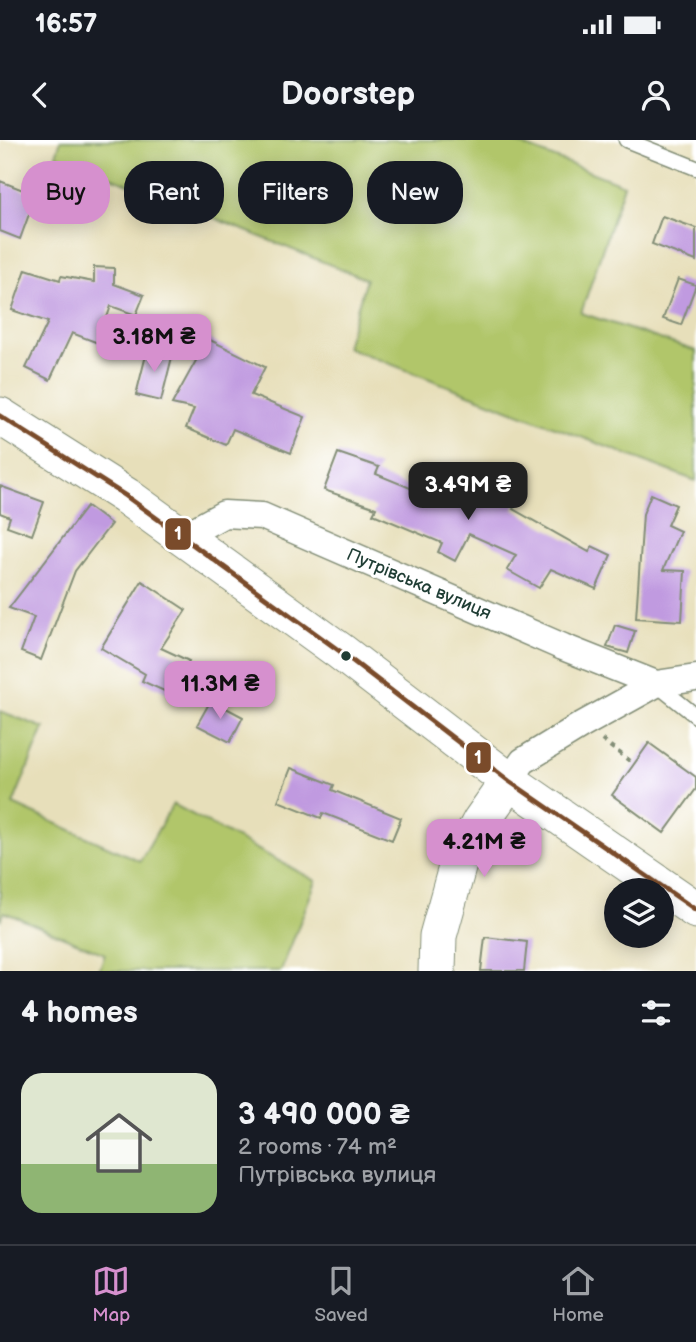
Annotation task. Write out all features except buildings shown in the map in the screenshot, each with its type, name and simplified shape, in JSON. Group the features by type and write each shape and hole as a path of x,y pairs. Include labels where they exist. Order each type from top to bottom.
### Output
{"main road":[{"path":"0,416 125,496 341,652 509,781 696,910"},
{"path":"438,971 438,936 458,864 481,821 509,781"}],"street":[{"name":"Путрівська вулиця","path":"182,537 224,514 262,516 656,684"},
{"path":"509,781 523,761 656,684 696,678"}],"lane":[{"path":"626,140 696,167"},
{"path":"656,684 696,716"}],"green space":[{"path":"61,140 509,140 624,185 581,313 696,351 696,481 346,347 366,279 224,222 224,161 124,161 124,182 110,177 110,161 71,161 56,155"},
{"path":"0,711 44,728 13,804 140,861 173,804 316,881 281,971 99,971 105,954 4,912 0,921"}],"transit line":[{"name":"1","path":"0,416 126,496 341,652 509,781 696,910"}]}
